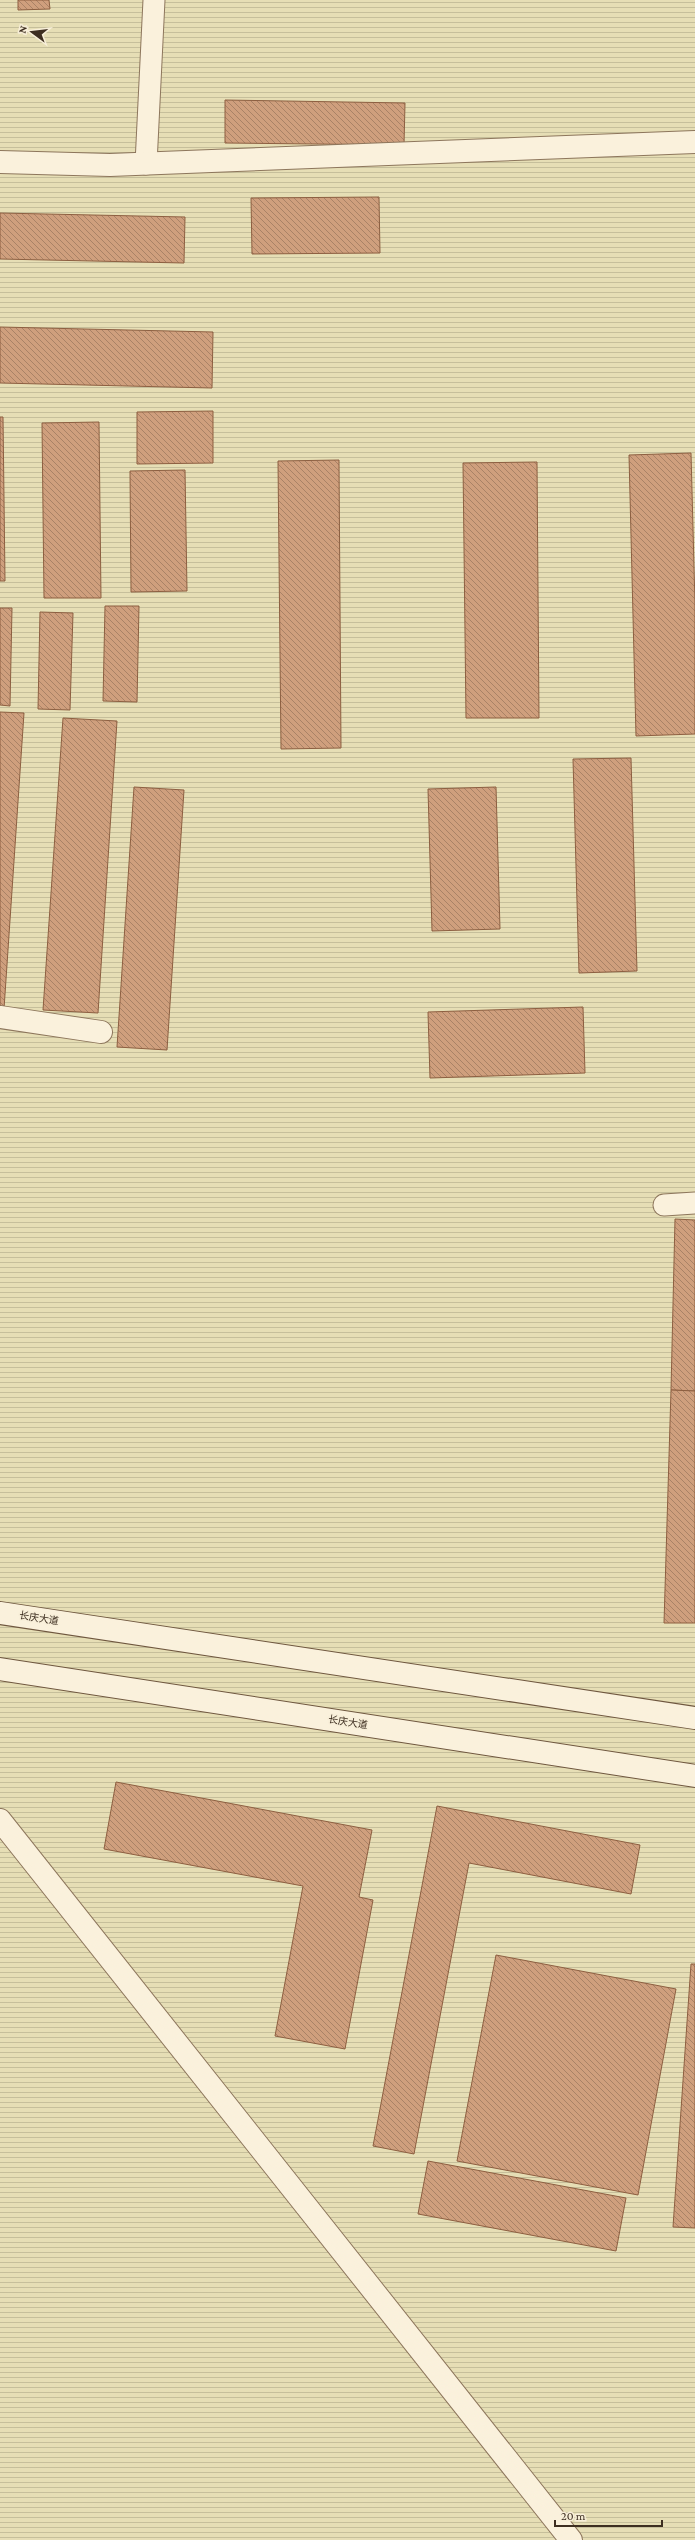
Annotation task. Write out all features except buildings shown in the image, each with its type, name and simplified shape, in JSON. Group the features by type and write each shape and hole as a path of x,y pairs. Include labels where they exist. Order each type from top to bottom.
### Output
{"street":[{"path":"0,162 146,164 695,142"},
{"path":"0,1017 101,1032"},
{"name":"长庆大道","path":"0,1612 695,1718"},
{"name":"长庆大道","path":"0,1669 695,1776"},
{"path":"0,1820 571,2540"}],"lane":[{"path":"146,164 154,0"},
{"path":"664,1205 695,1203"}],"shaded area":[{"path":"0,0 695,0 695,2540 0,2540"}]}
